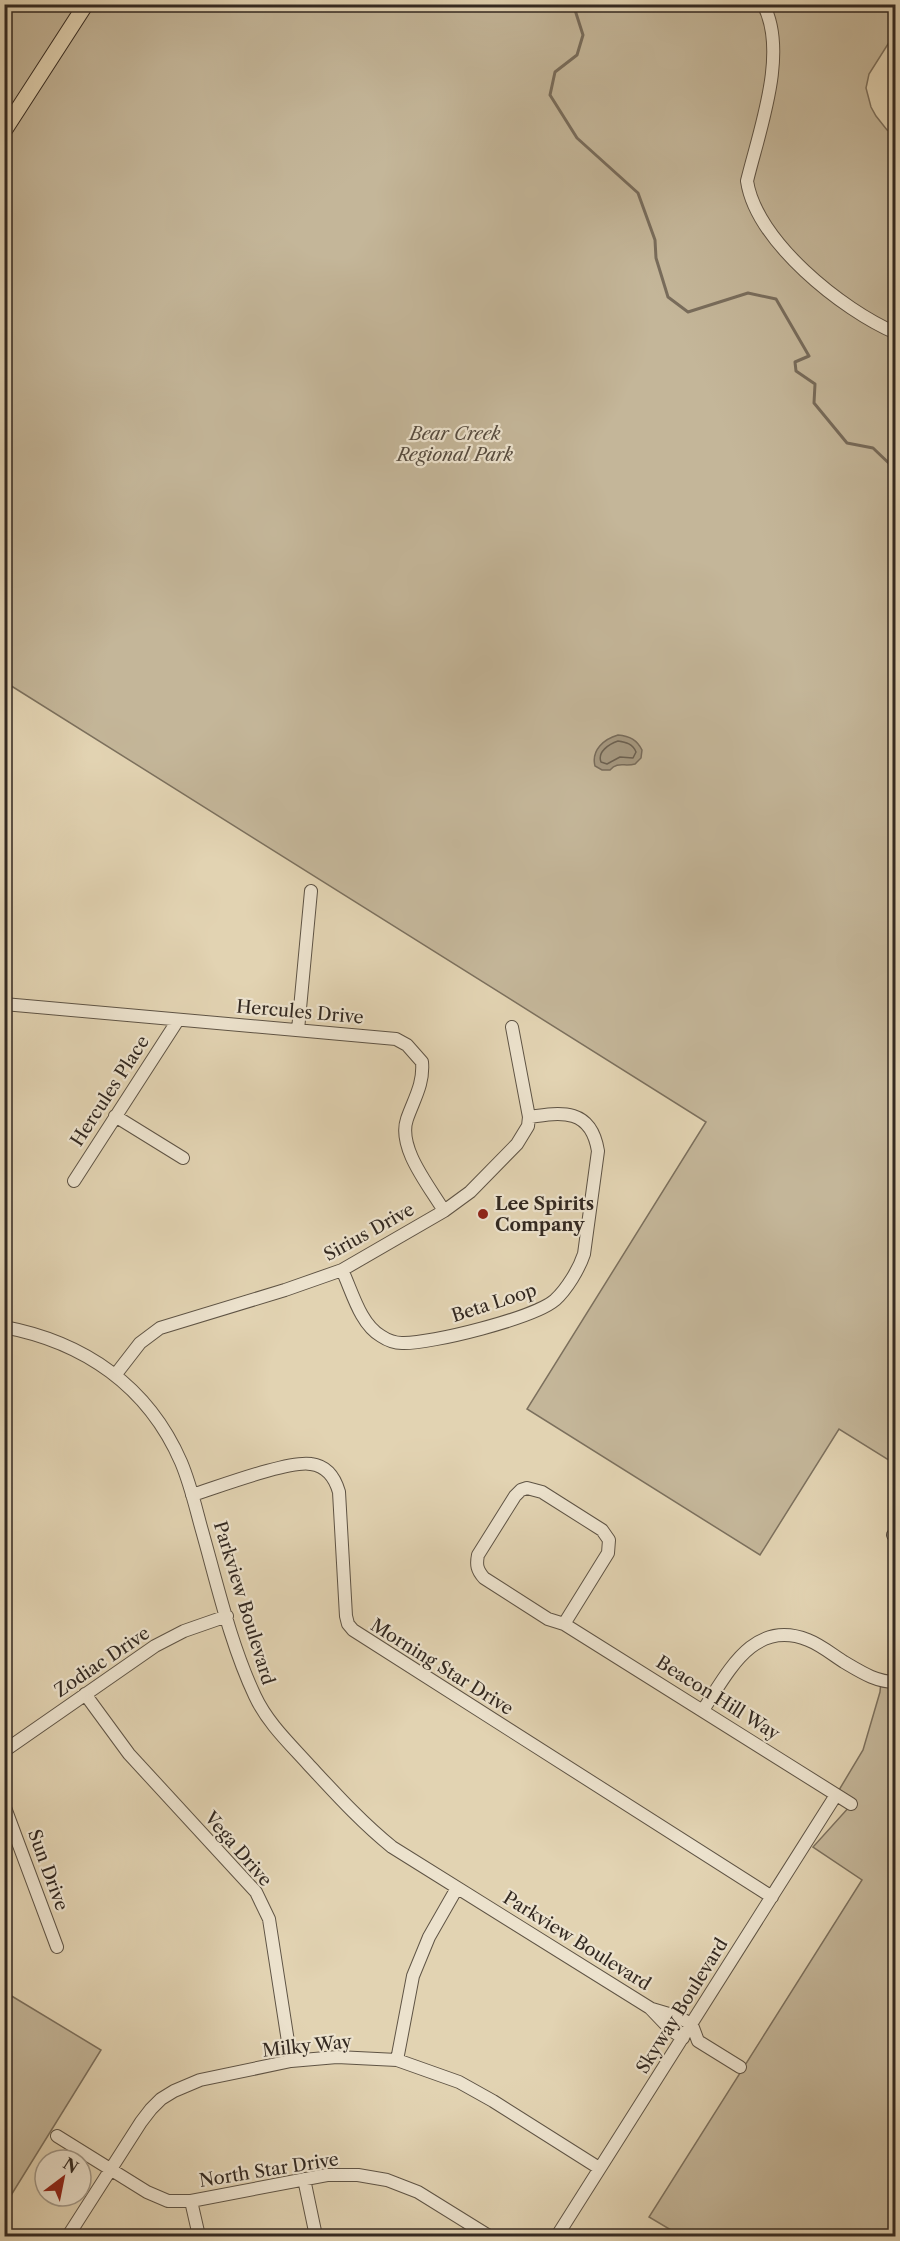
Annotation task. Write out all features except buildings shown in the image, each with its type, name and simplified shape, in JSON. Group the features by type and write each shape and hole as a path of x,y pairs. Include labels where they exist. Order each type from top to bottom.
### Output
{"main road":[{"path":"4,131 86,4"}],"street":[{"path":"763,4 773,33 773,58 769,88 747,181 749,195 782,250 821,286 879,326 896,333"},
{"path":"298,1030 311,891"},
{"name":"Hercules Drive","path":"4,1004 396,1039 415,1052 422,1062 422,1083 404,1131 410,1154 444,1211"},
{"name":"Hercules Place","path":"74,1181 178,1020"},
{"path":"512,1027 529,1117"},
{"name":"Beta Loop","path":"342,1270 365,1321 378,1334 396,1342 405,1343 447,1337 482,1329 545,1306 555,1300 582,1262 598,1151 591,1130 568,1113 557,1112 529,1117"},
{"path":"115,1116 183,1158"},
{"name":"Sirius Drive","path":"116,1374 140,1343 160,1328 342,1270 444,1211 470,1192 517,1144 528,1126 529,1117"},
{"name":"Parkview Boulevard","path":"4,1327 64,1343 116,1374 147,1408 164,1431 181,1462 227,1616 256,1699 280,1734 375,1833 392,1847 650,2008 671,2030 683,2038"},
{"name":"Morning Star Drive","path":"192,1495 294,1464 314,1464 322,1468 336,1481 339,1492 346,1616 352,1630 772,1897"},
{"name":"Beacon Hill Way","path":"564,1624 608,1553 609,1540 602,1530 535,1488 527,1488 515,1496 478,1555 478,1572 484,1578 548,1619 564,1624 704,1710 851,1804"},
{"name":"Zodiac Drive","path":"4,1751 162,1642 184,1631 227,1616"},
{"path":"704,1710 737,1659 759,1641 771,1637 798,1637 809,1640 868,1676 880,1681 896,1682"},
{"name":"Vega Drive","path":"85,1694 129,1754 256,1892 263,1905 271,1932 291,2061"},
{"name":"Skyway Boulevard","path":"557,2236 836,1795"},
{"name":"Sun Drive","path":"4,1805 57,1947"},
{"path":"397,2060 413,1976 429,1937 457,1888"},
{"name":"Parkview Boulevard","path":"650,2008 680,2017 692,2025 698,2041 740,2067"},
{"name":"Milky Way","path":"68,2236 146,2115 161,2099 200,2080 291,2061 338,2057 397,2060 468,2087 599,2168"},
{"name":"North Star Drive","path":"57,2136 159,2198 180,2202 191,2201 304,2178 342,2174 387,2180 418,2192 489,2236"},
{"path":"304,2178 316,2236"},
{"path":"191,2201 199,2236"}],"green space":[{"name":"Bear Creek Regional Park","path":"4,5 895,5 895,33 869,74 866,88 876,116 887,130 896,135 895,1464 839,1429 760,1555 527,1409 706,1122 5,682"},
{"path":"881,1681 895,1682 895,2236 681,2236 649,2217 862,1880 813,1847 851,1805 836,1795 863,1750 880,1692"},
{"path":"5,1992 101,2050 40,2148 33,2148 33,2160 5,2205"}],"water":[{"path":"618,735 630,738 638,744 642,750 641,758 635,764 619,765 610,770 602,770 595,766 597,750 608,739"}],"waterway":[{"path":"566,4 575,10 583,35 577,55 555,72 550,95 577,138 638,193 655,240 656,258 668,297 688,312 748,293 776,299 809,356 795,362 796,371 815,384 814,403 847,443 873,448 896,470"}],"place":[{"name":"Lee Spirits Company","path":"483,1214"}]}
